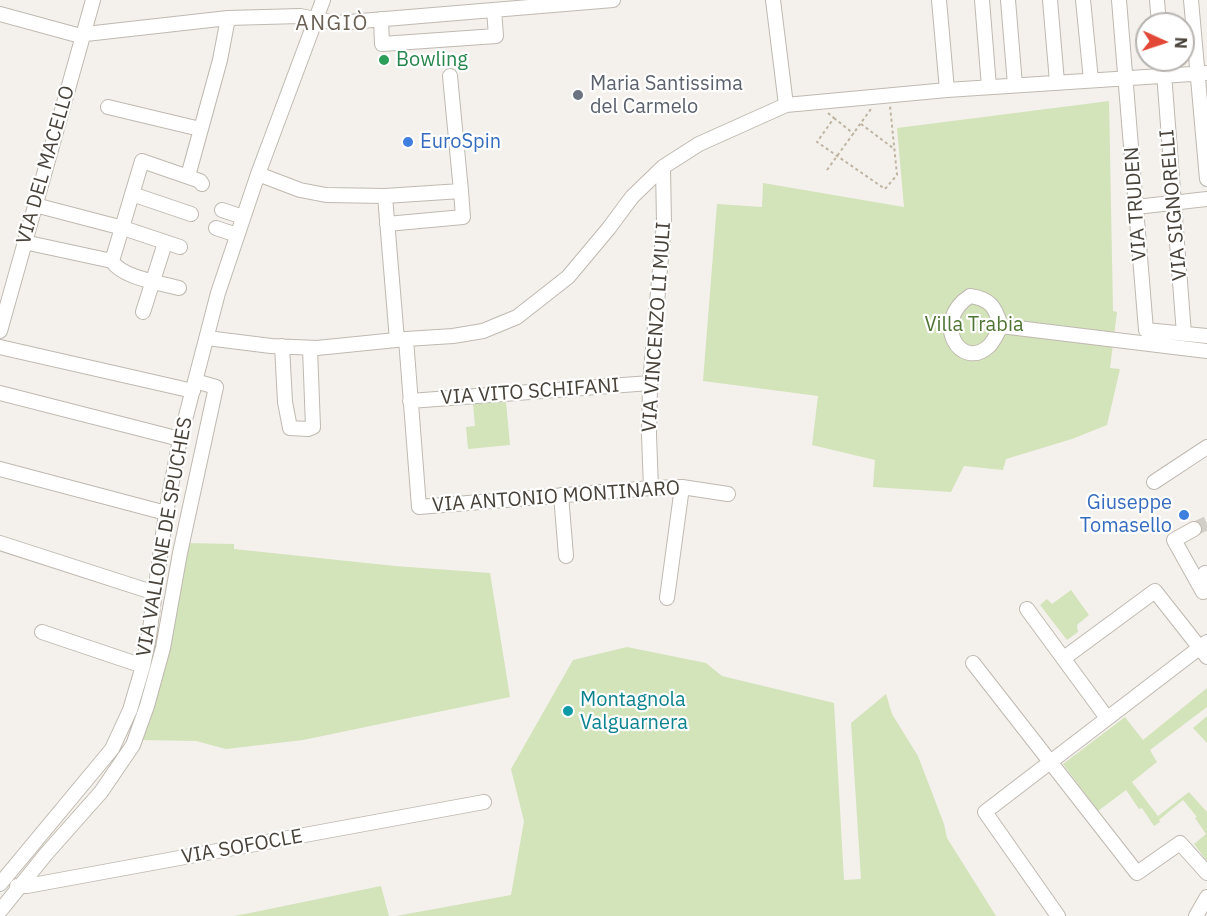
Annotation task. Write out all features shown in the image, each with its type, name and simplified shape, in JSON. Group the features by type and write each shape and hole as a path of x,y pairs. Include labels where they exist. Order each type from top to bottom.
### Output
{"street":[{"name":"VIA DEL MACELLO","path":"0,331 93,0"},
{"name":"VIA VALLONE DE SPUCHES","path":"0,885 112,749 130,710 143,666 166,513 180,439 218,292 258,174 323,0"},
{"path":"0,14 77,35 228,18 300,16 337,23 494,10 553,2 613,0"},
{"path":"773,0 786,105"},
{"path":"939,0 946,90"},
{"path":"982,0 989,87"},
{"path":"1008,0 1015,85"},
{"path":"1050,0 1057,82"},
{"path":"1083,0 1091,80"},
{"name":"VIA TRUDEN","path":"1119,0 1146,330 1184,334"},
{"path":"1191,0 1203,73 1207,179"},
{"path":"381,19 382,44 496,36 494,10"},
{"path":"188,176 220,60 228,18"},
{"name":"VIA SIGNORELLI","path":"1164,72 1184,334"},
{"path":"207,338 310,348 453,336 483,331 517,318 568,277 632,197 663,167 699,144 786,105 946,90 1203,73"},
{"path":"387,224 463,217 450,76"},
{"path":"108,107 200,129"},
{"path":"112,261 142,161 188,176 202,184"},
{"name":"VIA VINCENZO LI MULI","path":"651,488 650,383 664,223 663,167"},
{"path":"258,174 300,190 326,195 385,196 461,191"},
{"path":"132,194 191,214"},
{"path":"385,196 410,401"},
{"path":"1136,207 1207,199"},
{"path":"35,205 123,228 180,247"},
{"path":"222,210 243,217"},
{"path":"216,228 237,235"},
{"path":"24,242 112,261 125,273 179,288"},
{"path":"143,312 165,243"},
{"path":"1001,326 1207,351"},
{"path":"1184,334 1207,336"},
{"path":"282,346 285,402 290,428 313,427 310,348"},
{"path":"0,347 194,386 216,387 198,465 163,648 147,706 133,745 101,792 0,911"},
{"name":"VIA VITO SCHIFANI","path":"410,401 650,383"},
{"path":"0,393 180,439"},
{"name":"VIA ANTONIO MONTINARO","path":"410,401 419,507 651,488 682,487 728,494"},
{"path":"1154,482 1207,447"},
{"path":"176,460 198,465"},
{"path":"0,469 166,513"},
{"path":"667,598 682,487"},
{"path":"561,495 566,556"},
{"path":"1194,529 1174,540 1203,592 1207,589"},
{"path":"0,543 154,593"},
{"path":"1058,916 985,812 1107,718 1205,649 1155,591 1064,658"},
{"path":"1027,609 1107,718"},
{"path":"42,632 143,666"},
{"path":"972,663 1137,873 1180,843 1207,873"},
{"name":"VIA SOFOCLE","path":"0,885 20,886 484,802"},
{"path":"1196,916 1207,897"}],"path":[{"path":"827,170 882,95"},
{"path":"834,118 817,141 885,189 897,176 894,148 882,95"},
{"path":"821,100 822,108 854,134"},
{"path":"861,124 894,148"}],"green space":[{"name":"Villa Trabia","path":"1109,101 1113,311 1117,312 1110,368 1120,369 1107,425 1072,439 1006,459 1003,470 964,466 951,492 873,487 875,460 812,445 818,396 703,381 717,204 762,207 763,183 904,207 897,128"},
{"path":"506,402 510,445 468,449 466,427 475,426 473,404"},
{"path":"186,543 234,544 234,549 395,566 490,573 510,697 303,740 226,749 196,741 142,740 163,673 174,622"},
{"path":"1071,590 1089,615 1077,625 1078,632 1067,640 1040,605 1047,599 1052,604"},
{"path":"627,647 706,663 722,676 834,703 844,880 861,879 851,723 886,694 892,714 918,756 944,824 947,838 996,916 396,916 511,895 524,821 511,769 573,660"},
{"path":"1207,688 1207,707 1150,750 1157,762 1132,782 1158,816 1189,792 1207,812 1207,861 1194,844 1206,834 1195,818 1197,817 1183,800 1154,826 1126,790 1098,811 1063,764 1125,717 1143,740"},
{"path":"1207,716 1207,743 1193,728"},
{"path":"381,886 389,916 234,916 255,912"}],"tunnel":[{"path":"1194,529 1207,523"}],"place":[{"name":"Bowling","path":"384,60"},
{"name":"Maria Santissima del Carmelo","path":"578,95"},
{"name":"EuroSpin","path":"408,142"},
{"name":"Giuseppe Tomasello","path":"1184,515"},
{"name":"Montagnola Valguarnera","path":"568,711"}],"district":[{"name":"ANGIÒ","path":"332,24"}]}
